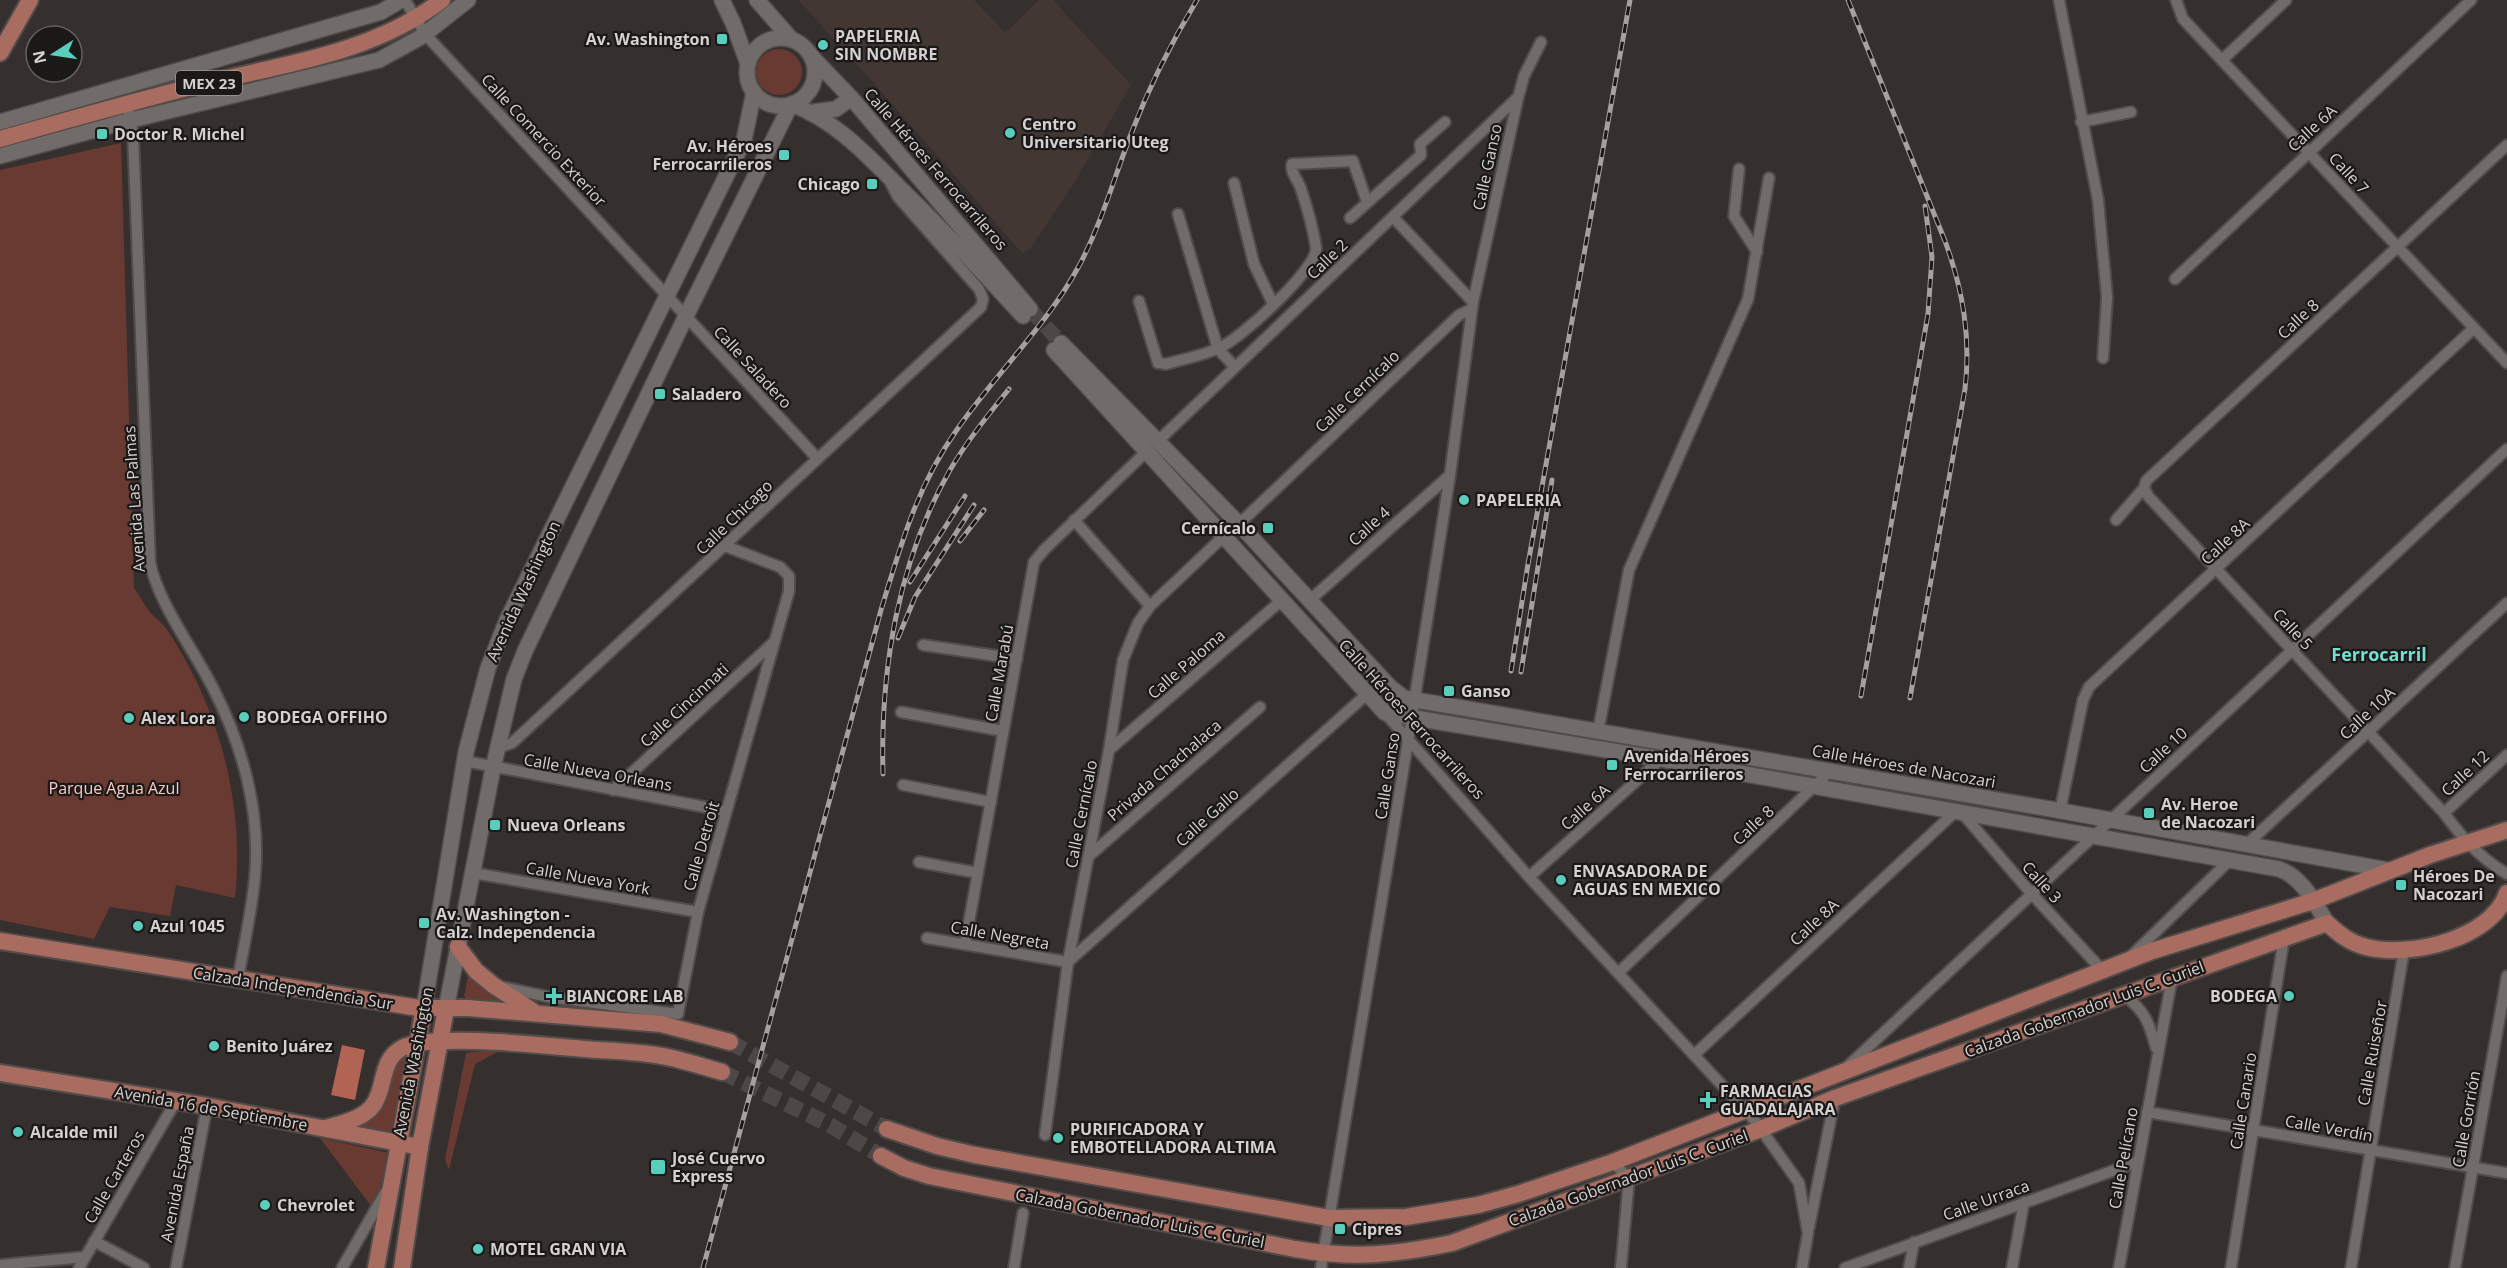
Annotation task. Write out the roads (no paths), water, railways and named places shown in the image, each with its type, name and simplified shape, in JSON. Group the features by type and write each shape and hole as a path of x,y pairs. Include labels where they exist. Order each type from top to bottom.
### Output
{"main road":[{"path":"0,53 30,0"},
{"path":"0,122 381,12 403,0"},
{"name":"MEX 23","path":"0,139 126,103 355,47 415,20 442,0"},
{"path":"0,156 378,60 425,34 468,0"},
{"path":"722,0 748,64 749,83 754,92 770,104 791,104 807,93 812,85 815,75 811,56 806,49 791,39 757,0"},
{"path":"345,22 355,47 358,65"},
{"path":"307,33 318,74"},
{"path":"748,64 752,54 769,40 791,39"},
{"name":"Calle Héroes Ferrocarrileros","path":"791,104 813,112 838,130 946,232 1026,312 851,98 811,56"},
{"path":"175,70 181,90"},
{"name":"Avenida Washington","path":"376,1268 418,1044 477,702 507,620 744,140 754,92"},
{"path":"813,112 836,109 851,98"},
{"name":"Avenida Washington","path":"402,1268 420,1147 458,947 493,768 514,679 525,651 686,316 791,104"},
{"name":"Calle Héroes Ferrocarrileros","path":"1057,346 1152,446 1239,524 1391,688 1404,698 1414,701"},
{"name":"Calle Héroes Ferrocarrileros","path":"1152,446 1224,536 1385,714"},
{"name":"Calle Héroes de Nacozari","path":"1414,701 2060,811 2388,870"},
{"path":"1385,714 1660,759 2287,872 2299,882 2327,923 2348,940 2364,946 2404,950 2420,949 2457,937 2492,915 2506,899"},
{"name":"Calzada Gobernador Luis C. Curiel","path":"887,1129 937,1146 975,1155 1329,1218 1406,1217 1478,1205 1612,1162 2102,970 2313,901 2388,870 2507,830"},
{"name":"Calzada Gobernador Luis C. Curiel","path":"881,1156 904,1168 929,1176 1323,1261 1403,1253 1452,1243 1629,1179 1835,1098 2327,923"},
{"name":"Calzada Independencia Sur","path":"0,940 424,1008 534,1013 661,1024 730,1042"},
{"path":"458,947 476,971 534,1013"},
{"path":"326,1128 365,1113 376,1099 387,1064 394,1053 404,1047 418,1044 441,1041 656,1055 722,1072"},
{"name":"Avenida 16 de Septiembre","path":"0,1073 207,1106 420,1147"}],"street":[{"name":"Calle Comercio Exterior","path":"403,0 425,34 667,296"},
{"path":"2059,0 2098,200 2107,297 2103,358"},
{"name":"Calle 7","path":"2176,0 2183,19 2507,363"},
{"path":"2222,60 2286,0"},
{"name":"Calle 6A","path":"2175,279 2471,0"},
{"name":"Calle Ganso","path":"1323,1261 1412,717 1450,475 1473,306 1518,98 1524,76 1541,42"},
{"name":"Calle 2","path":"1152,446 1518,98"},
{"name":"Avenida Las Palmas","path":"126,103 133,134 150,562 156,584 200,663 228,720 239,752 253,808 256,831 255,877 238,979"},
{"path":"2081,122 2131,112"},
{"path":"1350,218 1420,155 1420,144 1445,122"},
{"name":"Calle 8","path":"2116,520 2144,488 2146,481 2507,145"},
{"path":"1139,301 1158,363 1166,364 1218,349 1235,340 1273,304 1298,278 1316,253 1300,188 1291,170 1292,164 1353,161 1367,202"},
{"path":"1739,169 1734,216 1756,252"},
{"name":"Calle Héroes Ferrocarrileros","path":"884,172 898,197 979,289 983,299"},
{"path":"1598,732 1629,570 1748,299 1769,178"},
{"path":"1233,183 1254,264 1273,304"},
{"path":"1178,214 1218,349 1235,367"},
{"path":"1393,217 1473,306"},
{"name":"Calle Saladero","path":"667,296 817,458"},
{"name":"Calle Chicago","path":"498,748 512,743 725,546 981,307 983,299"},
{"name":"Calle Cernícalo","path":"1239,524 1459,315 1473,306"},
{"name":"Calle 8A","path":"2060,811 2086,690 2474,328"},
{"name":"Calle Marabú","path":"965,944 1034,562 1074,520 1152,446"},
{"name":"Calle 10","path":"1841,1073 2507,449"},
{"name":"Calle 4","path":"1309,601 1450,475"},
{"name":"Calle 5","path":"2144,488 2148,496 2444,813 2468,844 2487,862 2507,874"},
{"path":"1074,520 1150,606"},
{"name":"Calle Cernícalo","path":"1045,1135 1068,962 1109,750 1123,660 1138,623 1150,606 1224,536"},
{"name":"Calle Detroit","path":"493,985 549,997 678,1014 698,912 789,591 789,576 780,567 725,546"},
{"name":"Calle Paloma","path":"1109,750 1282,600"},
{"name":"Calle 10A","path":"2247,844 2507,603"},
{"name":"Calle Cincinnati","path":"613,790 775,641"},
{"path":"923,645 1017,659"},
{"name":"Calle Gallo","path":"1068,962 1367,694"},
{"name":"Privada Chachalaca","path":"1089,856 1260,707"},
{"path":"901,712 1003,731"},
{"name":"Calle Héroes Ferrocarrileros","path":"1385,714 1530,877 1746,1110 1799,1183 1808,1233"},
{"name":"Calle 12","path":"2444,813 2507,755"},
{"name":"Calle 6A","path":"1530,877 1660,759"},
{"name":"Calle Nueva Orleans","path":"465,761 726,811"},
{"name":"Calle 8","path":"1618,973 1815,788 1829,772"},
{"path":"903,785 991,802"},
{"name":"Calle 8A","path":"1694,1055 1958,812"},
{"name":"Calle 3","path":"1958,812 2102,970"},
{"path":"2124,962 2230,860"},
{"path":"919,862 978,873"},
{"name":"Calle Nueva York","path":"473,873 698,912"},
{"name":"Calle Negreta","path":"927,938 1068,962"},
{"name":"Calle Canario","path":"2231,1268 2284,938"},
{"name":"Calle Ruiseñor","path":"2351,1268 2404,950"},
{"name":"Calle Gorrión","path":"2455,1268 2507,976"},
{"name":"Calle Pelícano","path":"2119,1268 2172,978"},
{"name":"Calle Pelícano","path":"2123,994 2136,1004 2147,1018 2157,1053"},
{"path":"1802,1268 1835,1098"},
{"name":"Calle Carteros","path":"79,1268 176,1101"},
{"name":"Avenida España","path":"176,1268 207,1106"},
{"name":"Calle Verdín","path":"2147,1112 2507,1173"},
{"path":"1612,1162 1629,1179 1621,1268"},
{"name":"Calle Urraca","path":"1845,1268 2138,1162"},
{"path":"342,1268 391,1182"},
{"path":"2012,1268 2024,1202"},
{"path":"1014,1268 1023,1214"},
{"path":"94,1241 144,1268"},
{"path":"1910,1268 1914,1242"},
{"path":"0,1265 85,1257"}],"tunnel":[{"path":"1030,309 1061,343"},
{"path":"730,1042 887,1129"},
{"path":"722,1072 830,1125 881,1156"}],"railway":[{"path":"703,1268 881,610 911,518 942,452 971,410 1037,329 1067,287 1080,264 1101,216 1145,99 1169,49 1197,0"},
{"path":"1511,671 1528,564 1630,0"},
{"path":"1848,0 1945,241 1957,277 1966,332 1965,389 1910,698"},
{"path":"1861,696 1928,314 1932,257 1925,206"},
{"path":"883,774 885,695 889,656 905,579 917,541 950,470 971,438 1009,389"},
{"path":"1521,672 1552,480"},
{"path":"910,582 965,496"},
{"path":"898,638 915,597 974,505"},
{"path":"960,541 984,510"}],"place":[{"name":"Av. Washington","path":"722,39"},
{"name":"PAPELERIA SIN NOMBRE","path":"823,45"},
{"name":"Centro Universitario Uteg","path":"1010,133"},
{"name":"Doctor R. Michel","path":"102,134"},
{"name":"Av. Héroes Ferrocarrileros","path":"784,155"},
{"name":"Chicago","path":"872,184"},
{"name":"Saladero","path":"660,394"},
{"name":"PAPELERIA","path":"1464,500"},
{"name":"Cernícalo","path":"1268,528"},
{"name":"Ganso","path":"1449,691"},
{"name":"BODEGA OFFIHO","path":"244,717"},
{"name":"Alex Lora","path":"129,718"},
{"name":"Avenida Héroes Ferrocarrileros","path":"1612,765"},
{"name":"Av. Heroe de Nacozari","path":"2149,813"},
{"name":"Nueva Orleans","path":"495,825"},
{"name":"ENVASADORA DE AGUAS EN MEXICO","path":"1561,880"},
{"name":"Héroes De Nacozari","path":"2401,885"},
{"name":"Av. Washington - Calz. Independencia","path":"424,923"},
{"name":"Azul 1045","path":"138,926"},
{"name":"BIANCORE LAB","path":"554,996"},
{"name":"BODEGA","path":"2289,996"},
{"name":"Benito Juárez","path":"214,1046"},
{"name":"FARMACIAS GUADALAJARA","path":"1708,1100"},
{"name":"Alcalde mil","path":"18,1132"},
{"name":"PURIFICADORA Y EMBOTELLADORA ALTIMA","path":"1058,1138"},
{"name":"José Cuervo Express","path":"658,1167"},
{"name":"Chevrolet","path":"265,1205"},
{"name":"Cipres","path":"1340,1229"},
{"name":"MOTEL GRAN VIA","path":"478,1249"}],"district":[{"name":"Ferrocarril","path":"2379,654"}],"park label":[{"name":"Parque Agua Azul","path":"114,788"}]}
